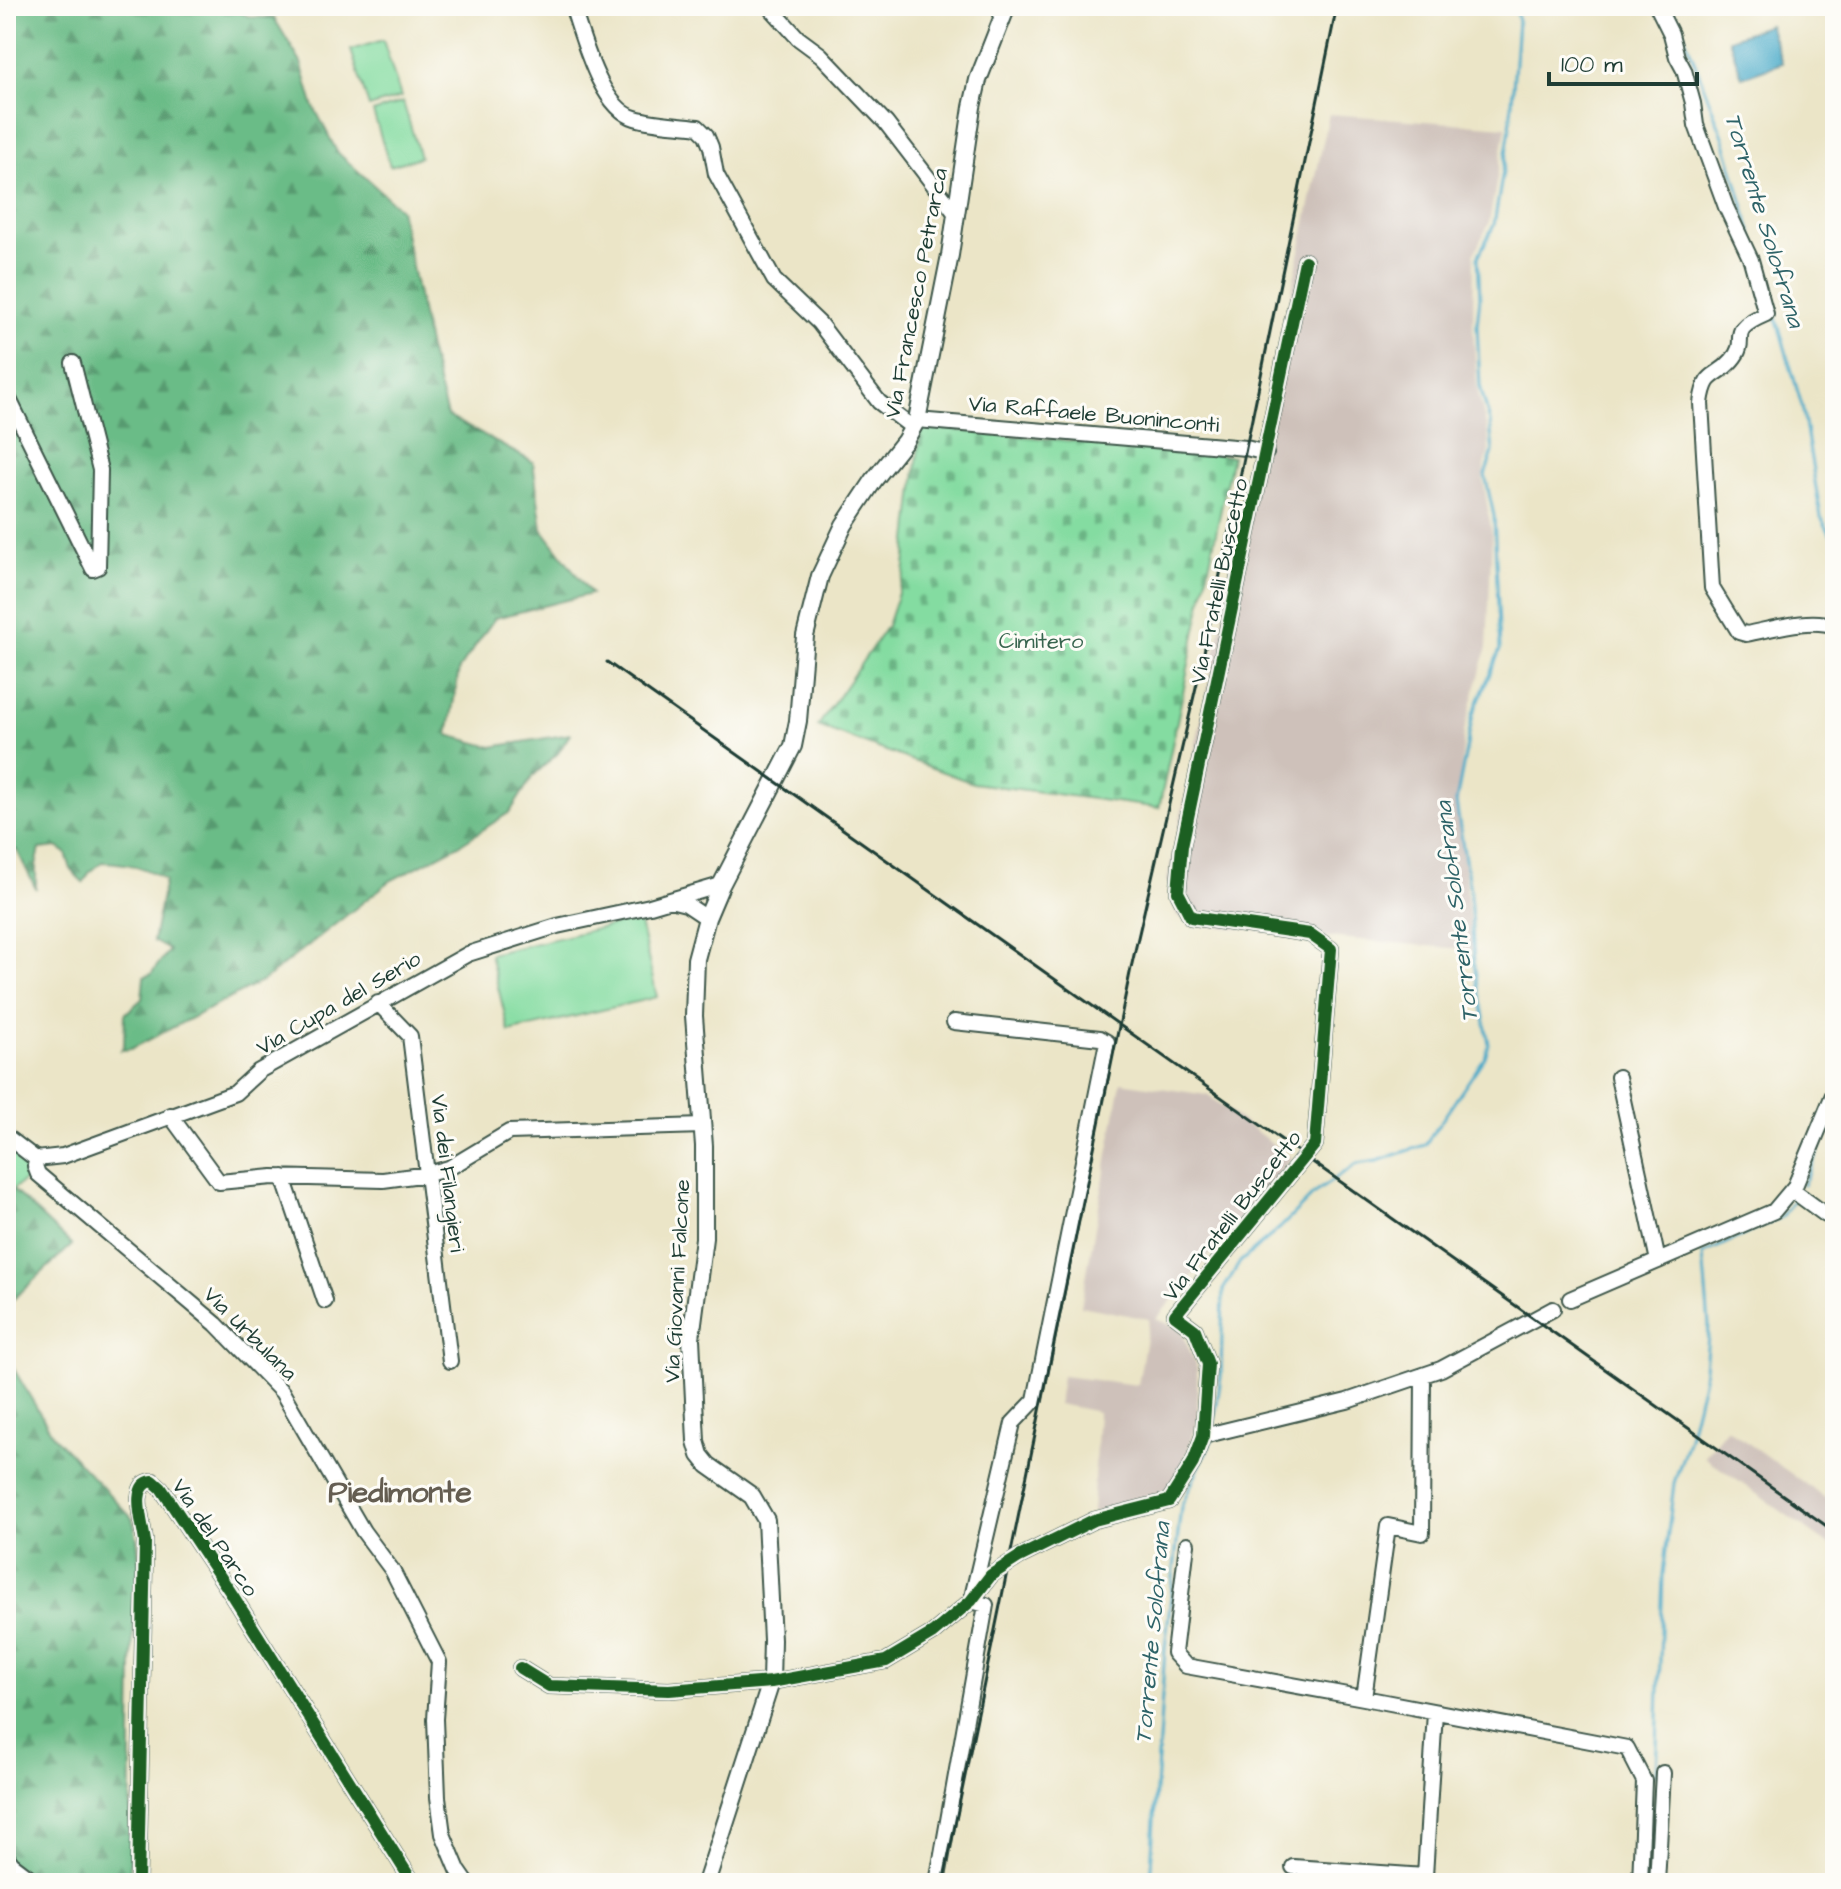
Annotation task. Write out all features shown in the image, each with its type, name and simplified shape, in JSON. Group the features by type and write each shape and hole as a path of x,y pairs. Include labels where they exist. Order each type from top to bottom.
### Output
{"main road":[{"name":"Via Francesco Petrarca","path":"721,885 793,746 800,708 805,636 820,576 844,525 915,424 956,214 978,80 1007,6"},
{"name":"Via Giovanni Falcone","path":"706,1883 771,1682 770,1568 766,1520 752,1496 708,1465 700,1455 696,1441 691,1338 704,1238 703,1126 693,998 696,959 707,918 721,885"}],"street":[{"path":"572,6 599,80 619,108 631,118 698,127 706,135 716,174 774,280 819,323 879,402 915,424"},
{"path":"769,6 886,123 956,214"},
{"path":"1657,6 1684,70 1696,125 1726,207 1751,260 1766,314 1743,326 1739,332 1739,349 1732,361 1709,376 1703,388 1701,403 1712,588 1739,632 1746,634 1811,623 1835,626"},
{"name":"Via Fratelli Buscetto","path":"520,1668 549,1686 669,1690 771,1682 886,1661 933,1633 971,1601 991,1575 1019,1557 1094,1520 1169,1501 1210,1435 1208,1364 1195,1330 1175,1315 1315,1144 1331,949 1310,934 1191,917 1178,892 1182,846 1305,261"},
{"path":"6,393 93,569 98,567 100,470 73,363"},
{"name":"Via Raffaele Buoninconti","path":"915,424 1246,448 1266,453"},
{"name":"Via Cupa del Serio","path":"36,1159 63,1156 235,1093 259,1071 468,954 557,926 721,885"},
{"path":"670,900 686,904 707,918"},
{"name":"Via dei Filangieri","path":"378,1003 410,1036 450,1361"},
{"path":"937,1883 986,1605 971,1601 1013,1423 1035,1400 1107,1042 1100,1038 954,1022"},
{"path":"1618,1077 1658,1261"},
{"path":"1570,1299 1774,1211 1796,1193 1835,1090"},
{"path":"170,1115 219,1182 283,1177 383,1180 449,1168 509,1132 703,1126"},
{"name":"Via Urbulana","path":"6,1136 36,1159 38,1174 216,1324 282,1392 363,1531 392,1570 439,1662 435,1719 438,1797 443,1834 467,1883"},
{"path":"283,1177 325,1301"},
{"path":"1796,1193 1826,1215 1835,1213"},
{"path":"1210,1435 1347,1401 1441,1369 1553,1309"},
{"path":"1364,1698 1388,1526 1422,1533 1423,1375"},
{"name":"Via del Parco","path":"138,1883 145,1542 138,1497 139,1489 145,1482 153,1481 161,1488 233,1596 413,1883"},
{"path":"1187,1544 1174,1653 1186,1666 1627,1748 1644,1781 1640,1883"},
{"path":"1293,1867 1425,1876 1435,1712"},
{"path":"1657,1883 1663,1773"},
{"path":"6,1856 37,1883"}],"shaded area":[{"path":"1329,114 1506,127 1489,223 1474,254 1473,328 1477,388 1488,434 1489,454 1484,464 1483,481 1492,534 1487,647 1464,732 1458,805 1472,950 1208,926 1177,917 1167,881"},
{"path":"1121,1082 1207,1095 1292,1158 1156,1319 1181,1330 1197,1368 1198,1420 1182,1469 1165,1492 1092,1513 1098,1412 1058,1404 1062,1376 1138,1385 1149,1319 1081,1306"},
{"path":"1727,1428 1835,1505 1835,1549 1704,1457"}],"green space":[{"path":"6,6 226,6 250,17 274,18 301,63 313,105 337,152 400,209 429,349 447,416 533,462 542,529 591,594 495,618 459,669 448,735 492,747 570,734 558,753 533,776 510,812 459,845 390,881 263,981 131,1049 121,1050 124,1045 125,1014 142,999 144,977 151,974 169,950 153,941 165,880 135,866 102,862 83,883 71,869 66,853 57,847 40,849 36,889 17,850 6,848"},
{"path":"383,40 401,97 369,107 351,50"},
{"path":"403,102 420,157 390,166 373,112"},
{"name":"Cimitero","path":"921,427 1232,456 1159,808 973,783 818,726 887,626 904,575"},
{"path":"639,919 657,997 509,1032 490,954"},
{"path":"6,1144 27,1162 30,1170 25,1180 6,1194"},
{"path":"12,1189 72,1245 6,1306 6,1194"},
{"path":"6,1356 54,1437 132,1518 136,1532 139,1561 132,1666 130,1883 6,1883"}],"water":[{"path":"1769,25 1782,63 1742,77 1729,39"}],"waterway":[{"name":"Torrente Solofrana","path":"1213,1428 1221,1377 1223,1290 1240,1262 1317,1191 1357,1164 1377,1161 1425,1145 1485,1057 1489,1044 1474,964 1470,891 1456,802 1473,714 1500,650 1494,516 1485,475 1493,452 1490,422 1480,386 1478,257 1494,225 1510,129 1518,21 1515,6"},
{"name":"Torrente Solofrana","path":"1670,6 1724,139 1802,406 1821,517 1835,542"},
{"name":"Torrente Solofrana","path":"1803,1185 1835,1112"},
{"name":"Torrente Solofrana","path":"1656,1775 1663,1574 1674,1483 1704,1378 1709,1326 1703,1254 1782,1217 1795,1198"},
{"name":"Torrente Solofrana","path":"1150,1883 1165,1648 1181,1507 1212,1439"}],"railway":[{"path":"943,1883 1131,968 1203,657 1337,6"},
{"path":"607,662 1835,1532"}],"cycle path":[{"path":"520,1668 549,1686 669,1690 771,1682 886,1661 933,1633 971,1601 991,1575 1019,1557 1094,1520 1169,1501 1193,1463 1203,1436 1208,1364 1195,1330 1175,1315 1315,1144 1331,949 1310,934 1191,917 1178,892 1182,846 1305,261"},
{"path":"138,1883 145,1542 139,1497 141,1489 153,1481 161,1488 233,1596 413,1883"}],"district":[{"name":"Piedimonte","path":"400,1492"}]}
